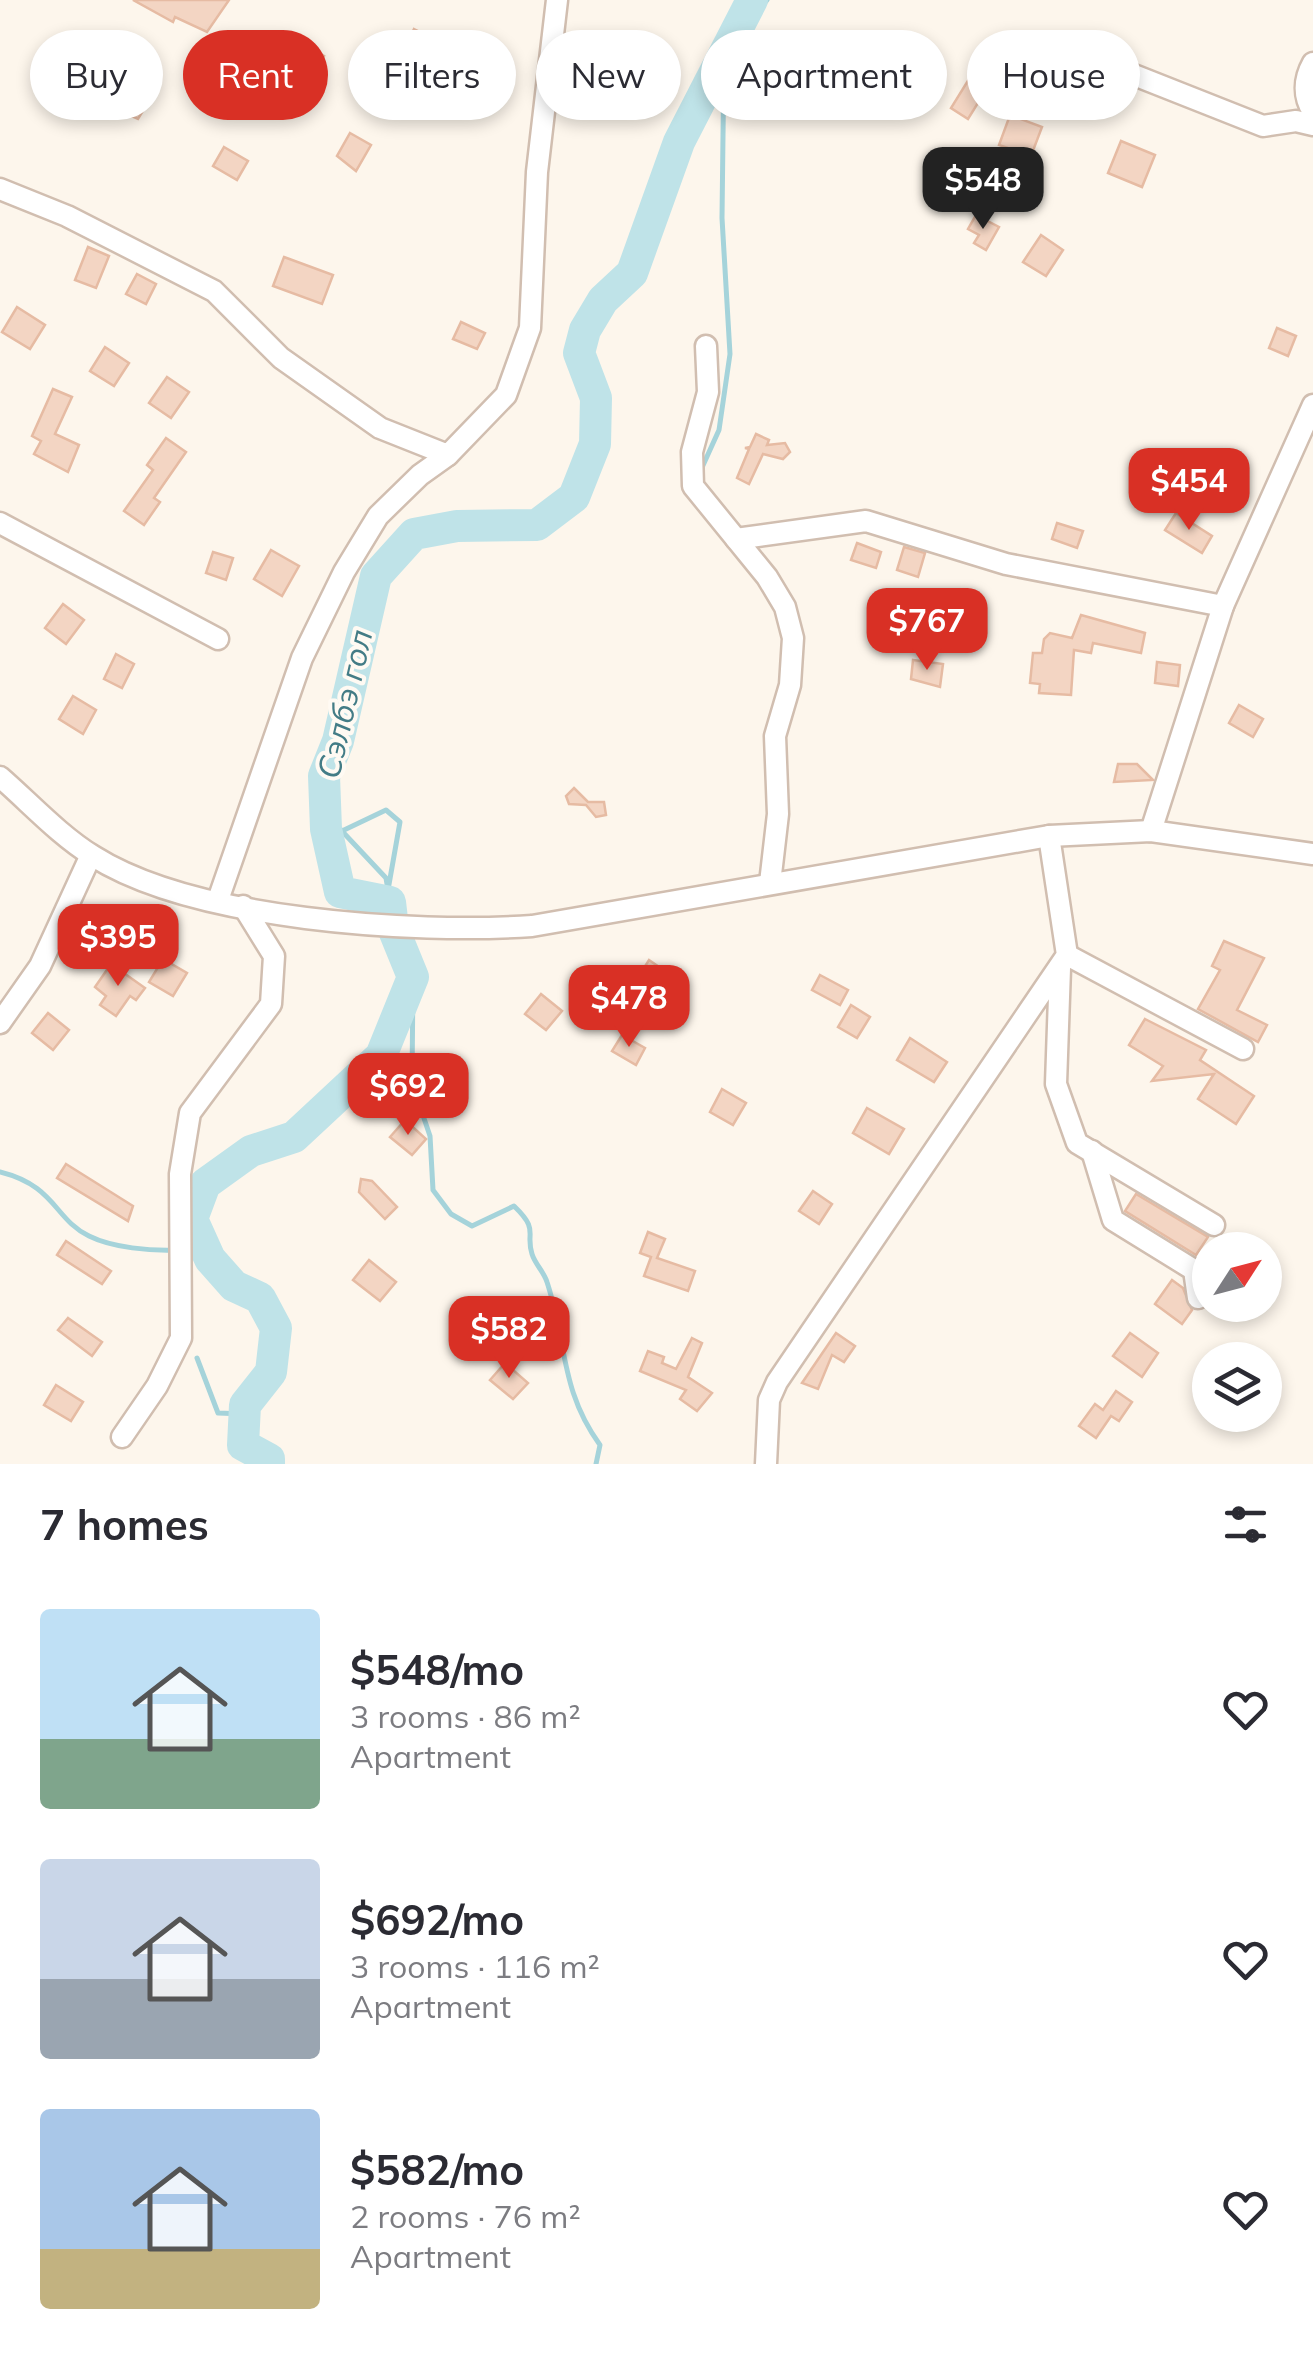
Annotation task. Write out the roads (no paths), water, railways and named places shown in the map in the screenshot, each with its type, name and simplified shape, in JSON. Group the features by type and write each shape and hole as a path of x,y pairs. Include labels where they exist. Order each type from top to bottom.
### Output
{"street":[{"path":"218,900 302,658 344,572 378,516 420,475 448,455 506,395 530,328 537,172 558,0"},
{"path":"1313,63 1306,88 1306,101 1313,112"},
{"path":"1140,77 1263,126 1296,121 1313,125"},
{"path":"0,189 67,216 214,291 280,358 380,428 448,455"},
{"path":"706,346 708,392 692,452 693,486 785,607 793,638 790,685 775,736 778,814 770,883"},
{"path":"1151,831 1223,606 1313,405"},
{"path":"736,539 866,521 1006,564 1223,606"},
{"path":"0,523 218,639"},
{"path":"0,777 90,855 166,889 243,906 362,924 458,931 532,926 1049,836 1151,831 1307,850"},
{"path":"1049,836 1063,960 1056,1084 1077,1143 1214,1224"},
{"path":"0,1023 40,966 90,855"},
{"path":"122,1437 157,1386 181,1338 180,1174 190,1113 271,1004 274,956 243,906"},
{"path":"1063,960 1243,1049"},
{"path":"766,1464 769,1400 776,1382 1063,960"},
{"path":"1092,1152 1113,1220 1192,1269"}],"waterway":[{"name":"Сэлбэ гол","path":"269,1464 269,1459 243,1445 245,1405 271,1372 276,1328 260,1298 234,1286 210,1259 192,1219 205,1184 251,1151 294,1137 381,1056 413,977 393,928 390,902 340,892 326,829 324,776 338,741 376,576 414,534 457,526 537,525 574,497 595,444 596,398 579,353 585,330 603,300 632,273 679,142 752,0"},
{"path":"700,472 719,430 730,354 722,218 724,54 767,0"},
{"path":"342,831 386,810 400,822 388,890"},
{"path":"325,813 386,878 390,902"},
{"path":"413,977 412,1083 430,1136 433,1190 451,1214 472,1226 514,1206 527,1221 530,1247 546,1278 571,1385 587,1425 600,1445 596,1464"},
{"path":"0,1172 33,1186 89,1236 132,1248 177,1250"},
{"path":"187,1251 210,1259"},
{"path":"197,1358 218,1413 244,1414"}]}
